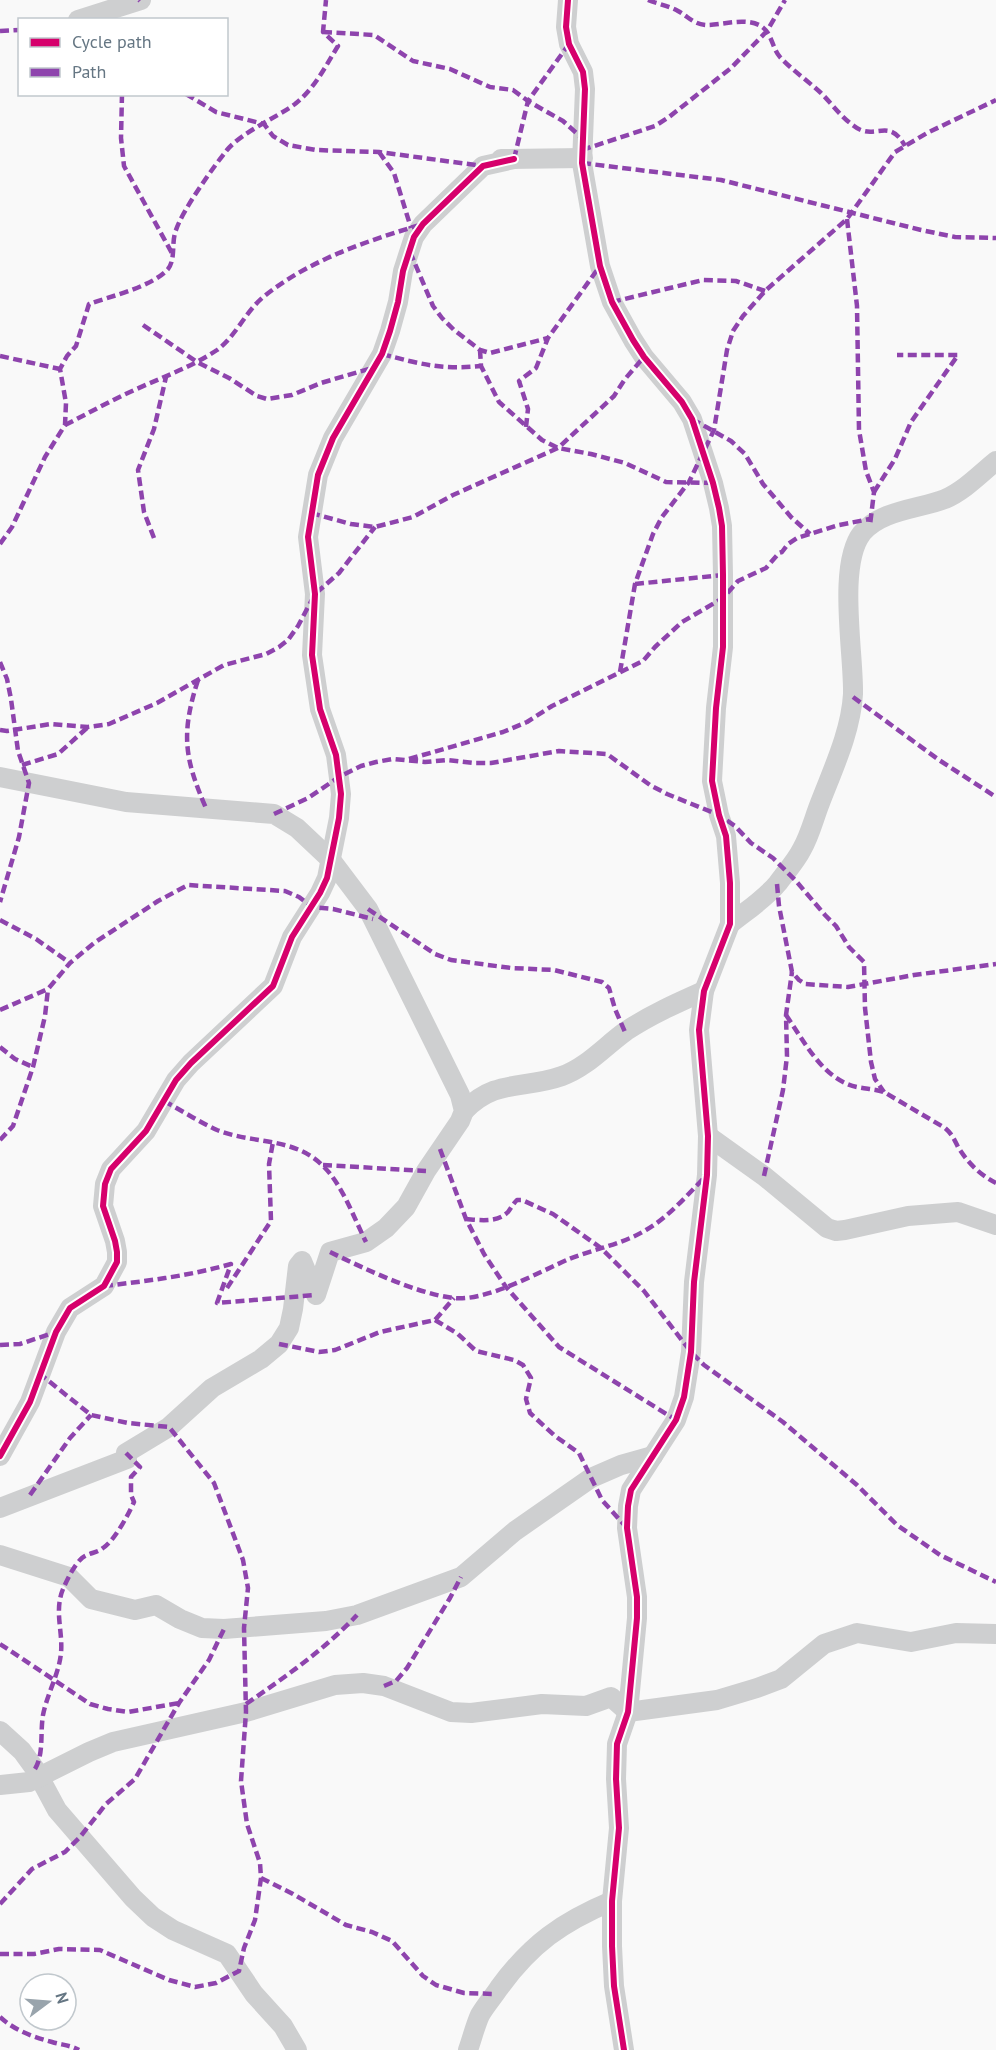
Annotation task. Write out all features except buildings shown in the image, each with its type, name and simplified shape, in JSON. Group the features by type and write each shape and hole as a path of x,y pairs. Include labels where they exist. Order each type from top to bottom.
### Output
{"street":[{"path":"84,18 141,0"},
{"path":"568,0 566,27 569,44 583,72 585,89 583,159 600,266 612,302 644,357 682,402 692,419 719,508 722,526 724,618 721,677 712,755 712,782 726,836 730,883 730,924 704,991 699,1030 708,1136 707,1175 694,1282 691,1352 684,1397 676,1420 631,1490 628,1506 627,1528 637,1597 637,1618 628,1712 617,1744 616,1779 619,1828 612,1901 614,1986 624,2050"},
{"path":"0,1456 30,1402 56,1332 70,1308 104,1286 117,1263 115,1240 102,1206 105,1184 111,1170 146,1131 176,1080 273,986 291,938 327,878 339,818 341,794 336,755 316,693 312,655 315,594 308,537 318,475 333,438 382,354 393,321 403,271 414,237 423,225 487,164 514,159 583,159"},
{"path":"730,924 777,884 802,849 849,720 853,697 849,581 851,557 855,545 870,526 889,516 946,499 961,490 996,461"},
{"path":"0,777 126,802 274,814 297,828 331,860 368,909 460,1095 464,1110"},
{"path":"0,1508 127,1459 126,1453 169,1427 212,1388 261,1359 279,1344 289,1328 298,1266 302,1261 316,1295 330,1252 366,1242 394,1222 406,1207 426,1171 460,1121 464,1110 475,1099 488,1091 562,1076 581,1067 648,1017 704,991"},
{"path":"708,1136 764,1176 827,1228 836,1231 908,1216 958,1212 996,1225"},
{"path":"0,1555 69,1577 91,1599 135,1610 156,1605 202,1628 224,1629 326,1621 357,1615 461,1577 515,1531 591,1478 621,1465 653,1456"},
{"path":"0,1785 19,1785 40,1778 113,1742 246,1712 324,1688 351,1683 384,1686 451,1712 471,1713 542,1704 586,1706 611,1697 628,1712 717,1700 756,1688 781,1679 824,1644 857,1633 911,1642 956,1633 996,1634"},
{"path":"0,1731 22,1751 57,1810 133,1898 146,1911 173,1930 227,1954 254,1994 283,2026 297,2050"},
{"path":"468,2050 479,2018 488,2002 516,1966 539,1942 567,1922 612,1901"}],"marked path":[{"path":"0,544 12,527 45,457 65,425 66,403 60,369 76,346 89,304 142,286 168,269 172,260 179,222 227,150 241,137 295,104 314,84 338,46 323,32 326,0"},
{"path":"648,0 675,9 694,22 706,25 748,22 761,26 765,29 780,57 821,93 849,122 868,132 893,132 905,146"},
{"path":"582,150 655,126 669,117 731,68 767,31 785,0"},
{"path":"0,31 18,30"},
{"path":"323,32 374,35 413,61 450,69 490,87 513,90 563,121 582,138"},
{"path":"514,159 528,101 569,44"},
{"path":"122,96 121,138 124,166 173,255"},
{"path":"189,96 216,112 264,124 273,136 288,145 316,150 379,152 483,166"},
{"path":"620,672 635,584 653,534 662,517 689,482 714,430 727,350 733,331 765,291 847,219 895,152 927,133 996,100"},
{"path":"379,152 394,173 411,228"},
{"path":"582,163 721,180 921,230 955,237 996,238"},
{"path":"847,219 857,306 859,430 866,471 874,492 870,525"},
{"path":"65,425 122,396 186,368 217,350 262,298 318,262 381,237 423,224"},
{"path":"410,252 433,306 454,330 480,350 490,353 548,338"},
{"path":"526,427 528,409 519,381 536,368 548,338 600,266"},
{"path":"612,302 703,280 736,281 765,291"},
{"path":"143,325 197,362 229,378 257,396 267,399 292,395 321,383 372,368"},
{"path":"480,350 481,366 499,402 542,440 558,448 625,463 666,482 713,483"},
{"path":"382,354 431,365 481,366"},
{"path":"874,492 895,459 911,422 958,355 897,355"},
{"path":"0,356 60,369"},
{"path":"311,513 351,524 375,527 413,517 453,495 558,448 614,396 644,357"},
{"path":"154,538 144,512 138,470 154,429 166,377"},
{"path":"692,419 731,441 745,454 763,484 791,517 810,534"},
{"path":"409,759 503,732 527,722 552,706 643,661 682,622 723,598 738,581 766,568 788,544 797,538 839,525 870,519"},
{"path":"0,730 7,731 51,724 88,727 109,724 157,703 224,665 266,654 279,647 288,640 298,626 315,594 339,573 375,527"},
{"path":"635,584 723,575"},
{"path":"0,662 7,679 18,751 29,783 19,837 0,902"},
{"path":"198,680 189,715 187,745 193,774 206,808"},
{"path":"853,697 939,760 996,797"},
{"path":"22,765 58,754 88,727"},
{"path":"274,814 308,798 339,777 361,766 376,762 393,759 491,763 559,751 607,754 650,785 719,815 735,826 751,843 773,858 836,926 849,947 864,962 865,1008 871,1062 875,1079 884,1092"},
{"path":"777,884 792,972 805,984 848,987 996,964"},
{"path":"0,1010 48,989 70,963 94,943 158,901 188,885 285,891 299,897 312,907 333,909 373,919"},
{"path":"368,909 435,954 451,960 511,968 554,970 602,982 609,988 625,1032"},
{"path":"0,920 36,939 70,963"},
{"path":"764,1176 783,1090 787,1056 786,1015 792,972"},
{"path":"0,1140 13,1126 33,1067 45,1016 48,989"},
{"path":"786,1015 824,1068 845,1083 884,1092 945,1128 970,1163 996,1183"},
{"path":"0,1047 15,1059 33,1067"},
{"path":"164,1101 217,1130 286,1146 312,1157 330,1173 336,1182 366,1242"},
{"path":"227,1288 271,1221 269,1164 273,1142"},
{"path":"440,1149 466,1219 484,1254 506,1287 559,1347 676,1420"},
{"path":"323,1165 426,1171"},
{"path":"330,1252 423,1291 453,1298 481,1295 512,1285 569,1259 637,1235 670,1212 707,1175"},
{"path":"466,1219 499,1218 504,1216 517,1200 522,1200 553,1214 601,1248 644,1291 691,1352 704,1365 783,1422 857,1485 897,1525 940,1555 996,1582"},
{"path":"104,1286 184,1275 231,1264 217,1303 316,1295"},
{"path":"279,1344 319,1352 335,1350 380,1332 435,1320 454,1298"},
{"path":"435,1320 458,1334 476,1351 514,1360 523,1365 531,1378 526,1399 530,1413 555,1436 579,1453 602,1500 627,1528"},
{"path":"0,1345 20,1344 56,1332"},
{"path":"0,1954 34,1954 59,1949 100,1950 169,1980 195,1987 216,1983 239,1971 244,1948 255,1920 261,1878 260,1863 247,1824 241,1781 246,1712 244,1628 248,1588 243,1560 214,1483 169,1427 128,1423 91,1415 40,1374"},
{"path":"30,1495 70,1438 91,1415"},
{"path":"35,1769 41,1750 43,1715 61,1653 60,1597 76,1565 84,1556 101,1550 108,1544 121,1527 134,1502 131,1495 131,1477 140,1467 126,1453"},
{"path":"384,1686 396,1681 407,1668 461,1577"},
{"path":"246,1704 318,1651 357,1615"},
{"path":"0,1904 32,1869 65,1852 106,1804 135,1779 179,1703 209,1660 224,1629"},
{"path":"0,1644 90,1704 128,1712 179,1703"},
{"path":"261,1878 346,1925 372,1932 392,1941 423,1976 436,1985 464,1993 495,1994"},
{"path":"0,2017 24,2033 79,2050"}],"cycle path":[{"path":"568,0 566,27 569,44 583,72 585,89 582,163 600,266 612,302 633,340 644,357 682,402 692,419 713,483 722,526 723,647 716,708 712,781 726,836 730,883 730,924 704,991 699,1030 708,1136 707,1175 694,1282 691,1352 684,1397 676,1420 631,1490 628,1506 627,1528 637,1597 637,1618 628,1712 617,1744 616,1779 619,1828 612,1901 614,1986 624,2050"},
{"path":"0,1456 30,1402 56,1332 70,1308 104,1286 117,1262 115,1241 103,1206 105,1184 111,1169 146,1131 176,1080 191,1063 273,986 292,937 327,878 339,818 341,794 336,755 320,709 312,655 315,594 308,537 318,475 333,438 382,354 414,237 423,224 483,166 514,159"}]}
